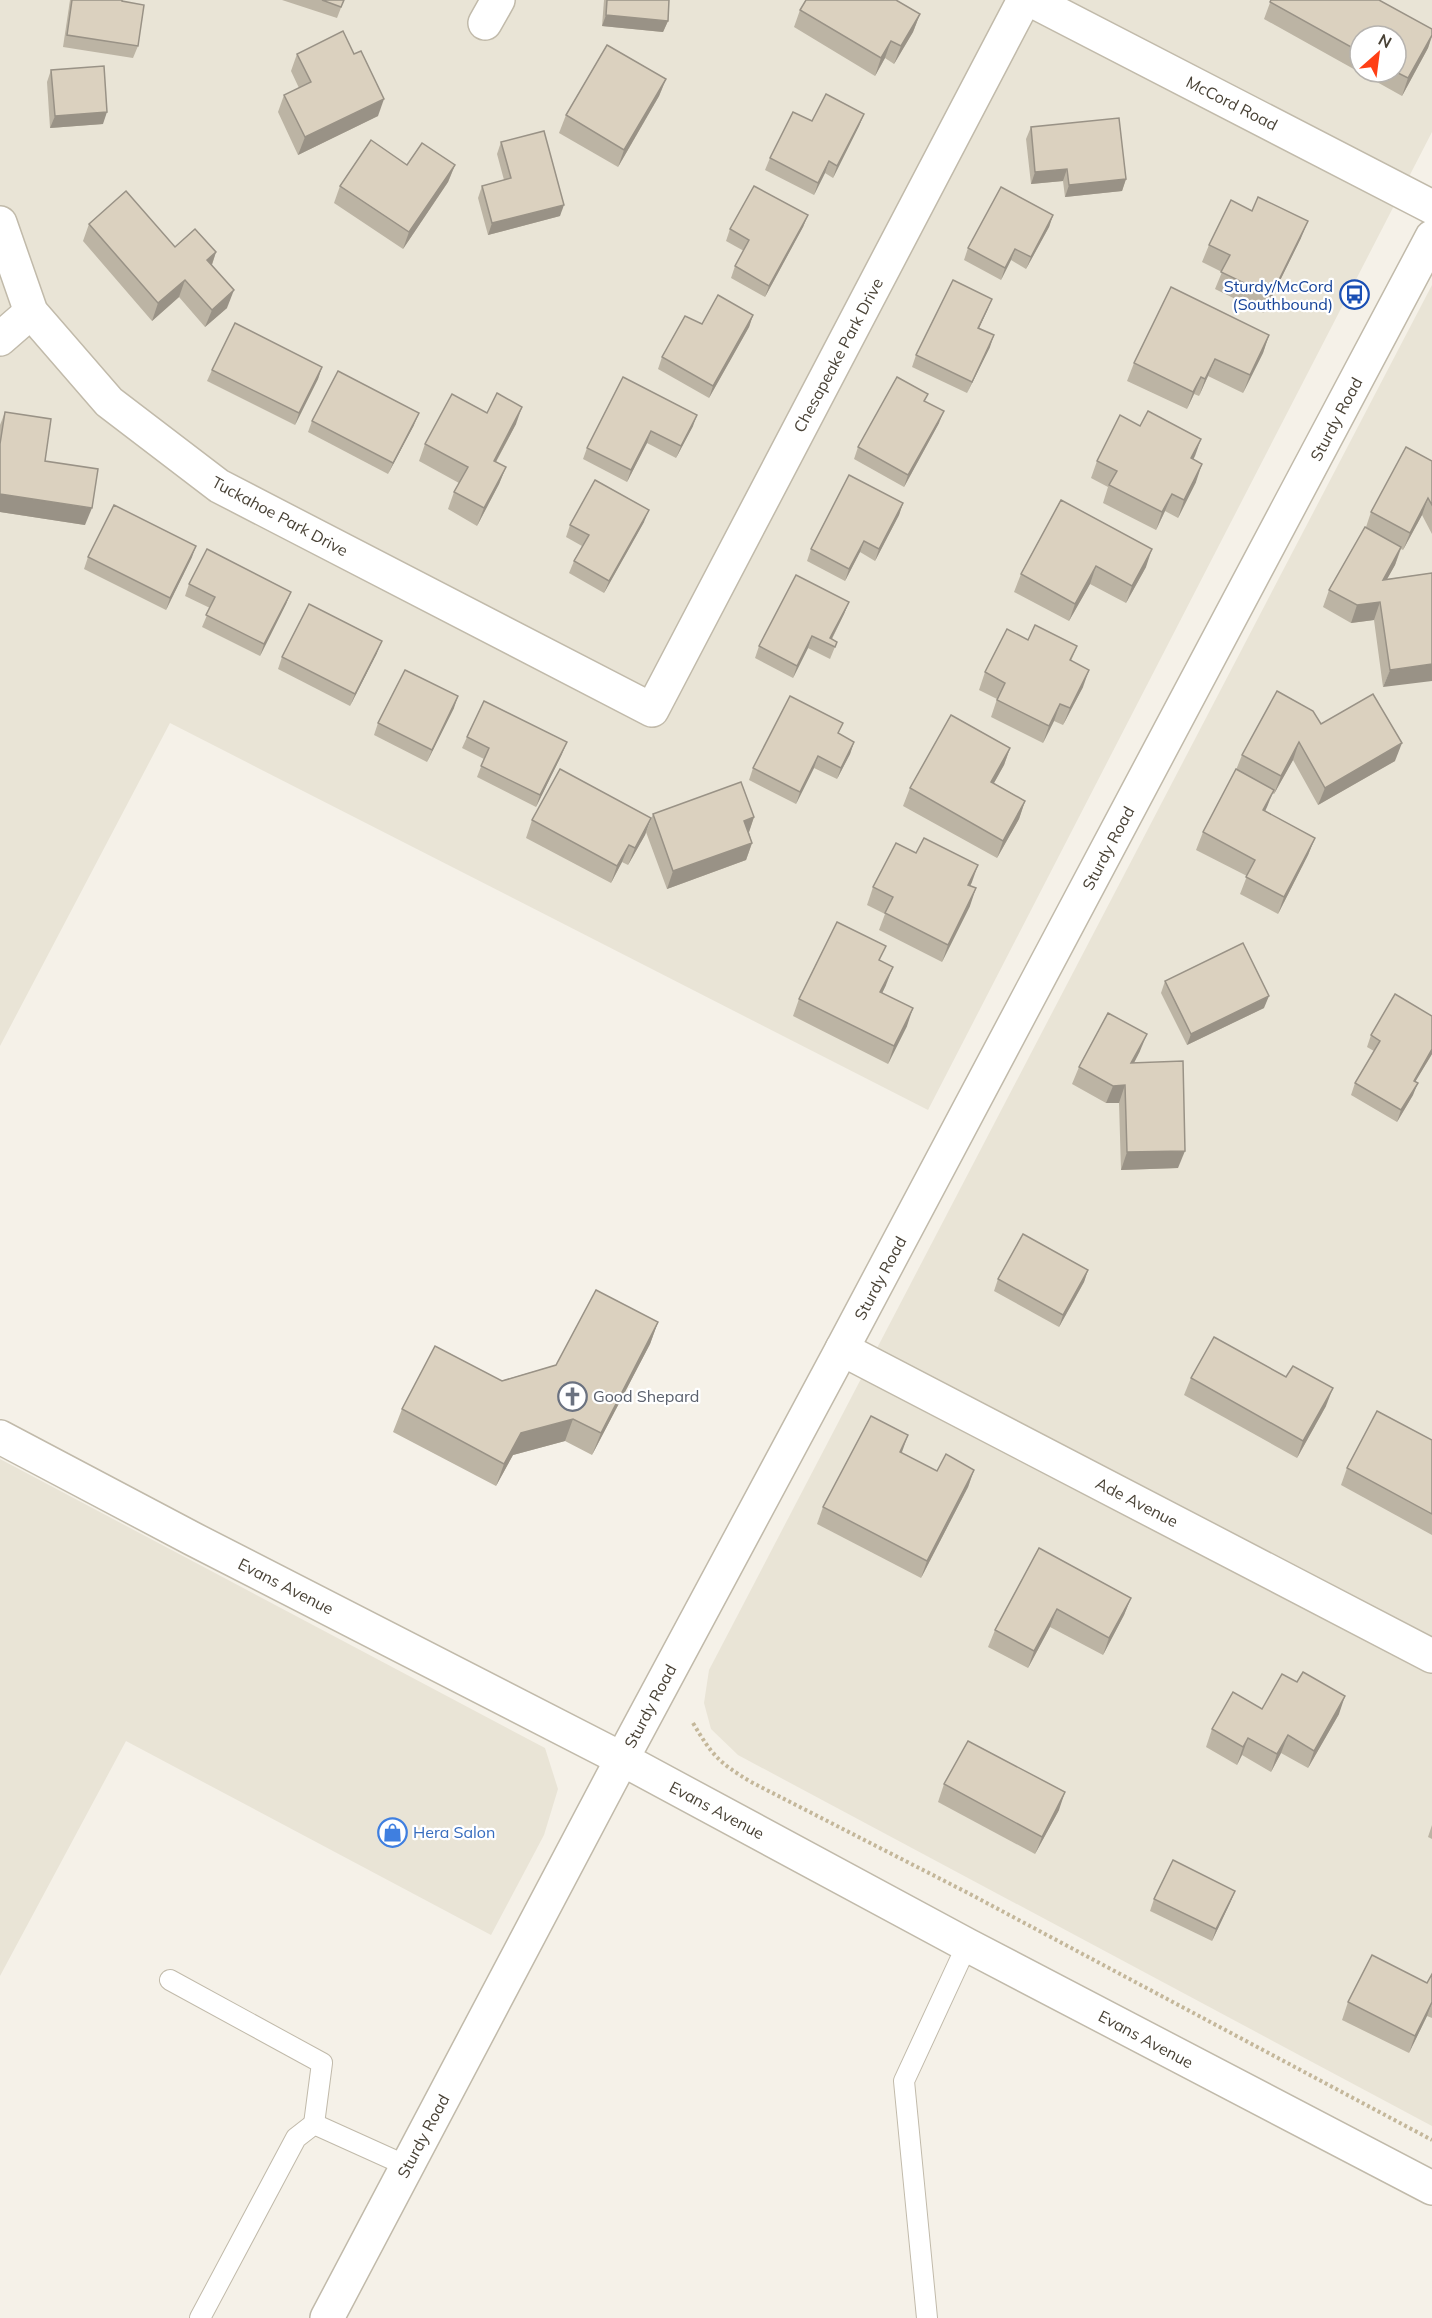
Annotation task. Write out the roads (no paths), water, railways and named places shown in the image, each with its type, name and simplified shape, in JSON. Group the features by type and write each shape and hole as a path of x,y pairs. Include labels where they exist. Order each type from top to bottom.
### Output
{"street":[{"name":"Chesapeake Park Drive","path":"652,710 1024,0"},
{"name":"McCord Road","path":"1031,0 1432,207"},
{"name":"Tuckahoe Park Drive","path":"0,223 31,312 109,402 219,486 652,710"},
{"name":"Sturdy Road","path":"327,2318 621,1759 842,1349 1432,237"},
{"path":"0,339 31,312"},
{"name":"Ade Avenue","path":"842,1349 1432,1656"},
{"name":"Evans Avenue","path":"0,1437 204,1545 621,1759 967,1945 1432,2188"}],"lane":[{"path":"927,2318 904,2081 967,1945"},
{"path":"170,1980 322,2063 314,2124 296,2139 200,2318"},
{"path":"314,2124 407,2166"}],"place":[{"name":"Sturdy/McCord (Southbound)","path":"1354,295"},
{"name":"Good Shepard","path":"572,1396"},
{"name":"Hera Salon","path":"392,1832"}]}
